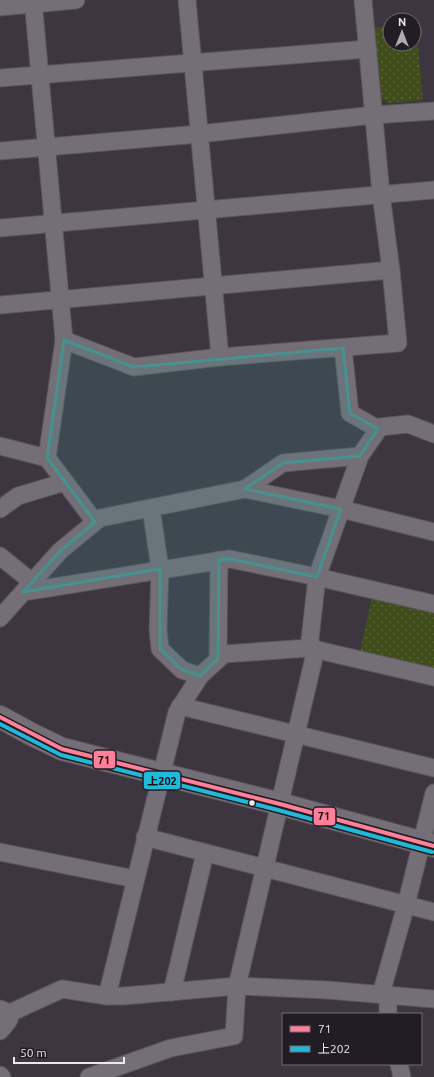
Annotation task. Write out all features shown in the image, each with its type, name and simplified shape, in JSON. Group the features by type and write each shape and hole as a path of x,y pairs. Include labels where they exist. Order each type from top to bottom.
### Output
{"street":[{"path":"0,7 33,2 76,0"},
{"path":"187,0 220,357"},
{"path":"64,340 134,367 220,357 398,344 391,270 381,194 363,0"},
{"path":"33,2 64,340 47,458"},
{"path":"0,78 368,48"},
{"path":"0,151 199,134 374,115 434,111"},
{"path":"0,228 434,190"},
{"path":"0,305 391,270"},
{"path":"343,348 350,413 378,429"},
{"path":"92,1076 171,1048 234,1036 237,986 296,734 312,649 317,577 360,456 378,429 380,427 408,424 434,434"},
{"path":"0,446 47,458 95,522"},
{"path":"0,618 60,551 100,518 245,489 283,463 360,456"},
{"path":"0,509 18,496 65,482"},
{"path":"245,489 342,509 434,532"},
{"path":"152,508 160,570 158,630 160,649 182,670 200,676"},
{"path":"0,556 27,587"},
{"path":"27,587 160,570 230,559 434,604"},
{"path":"218,659 219,560"},
{"path":"107,996 177,712 200,676 224,654 312,649 434,677"},
{"path":"180,706 434,768"},
{"path":"0,717 62,749 280,804 428,844"},
{"path":"388,1013 384,994 406,905 428,844 434,792"},
{"path":"145,837 434,912"},
{"path":"0,852 135,879"},
{"path":"172,992 205,853"},
{"path":"0,1030 9,1020 5,1011 62,989 107,996 124,996 237,986 327,990 434,999"},
{"path":"399,1065 402,1077"}],"highlighted area":[{"path":"64,340 134,367 343,348 350,413 378,429 360,456 283,463 245,489 341,509 317,577 230,559 219,560 218,659 200,676 182,670 160,649 160,569 23,592 60,551 95,522 47,458"}],"green space":[{"path":"382,27 382,52 419,52 423,100 388,103 379,96 372,28"},
{"path":"372,596 434,609 434,669 360,652"}],"transit line":[{"name":"71","path":"0,717 62,749 280,804 434,846"},
{"name":"上202","path":"0,724 61,755 278,810 432,852"}]}
